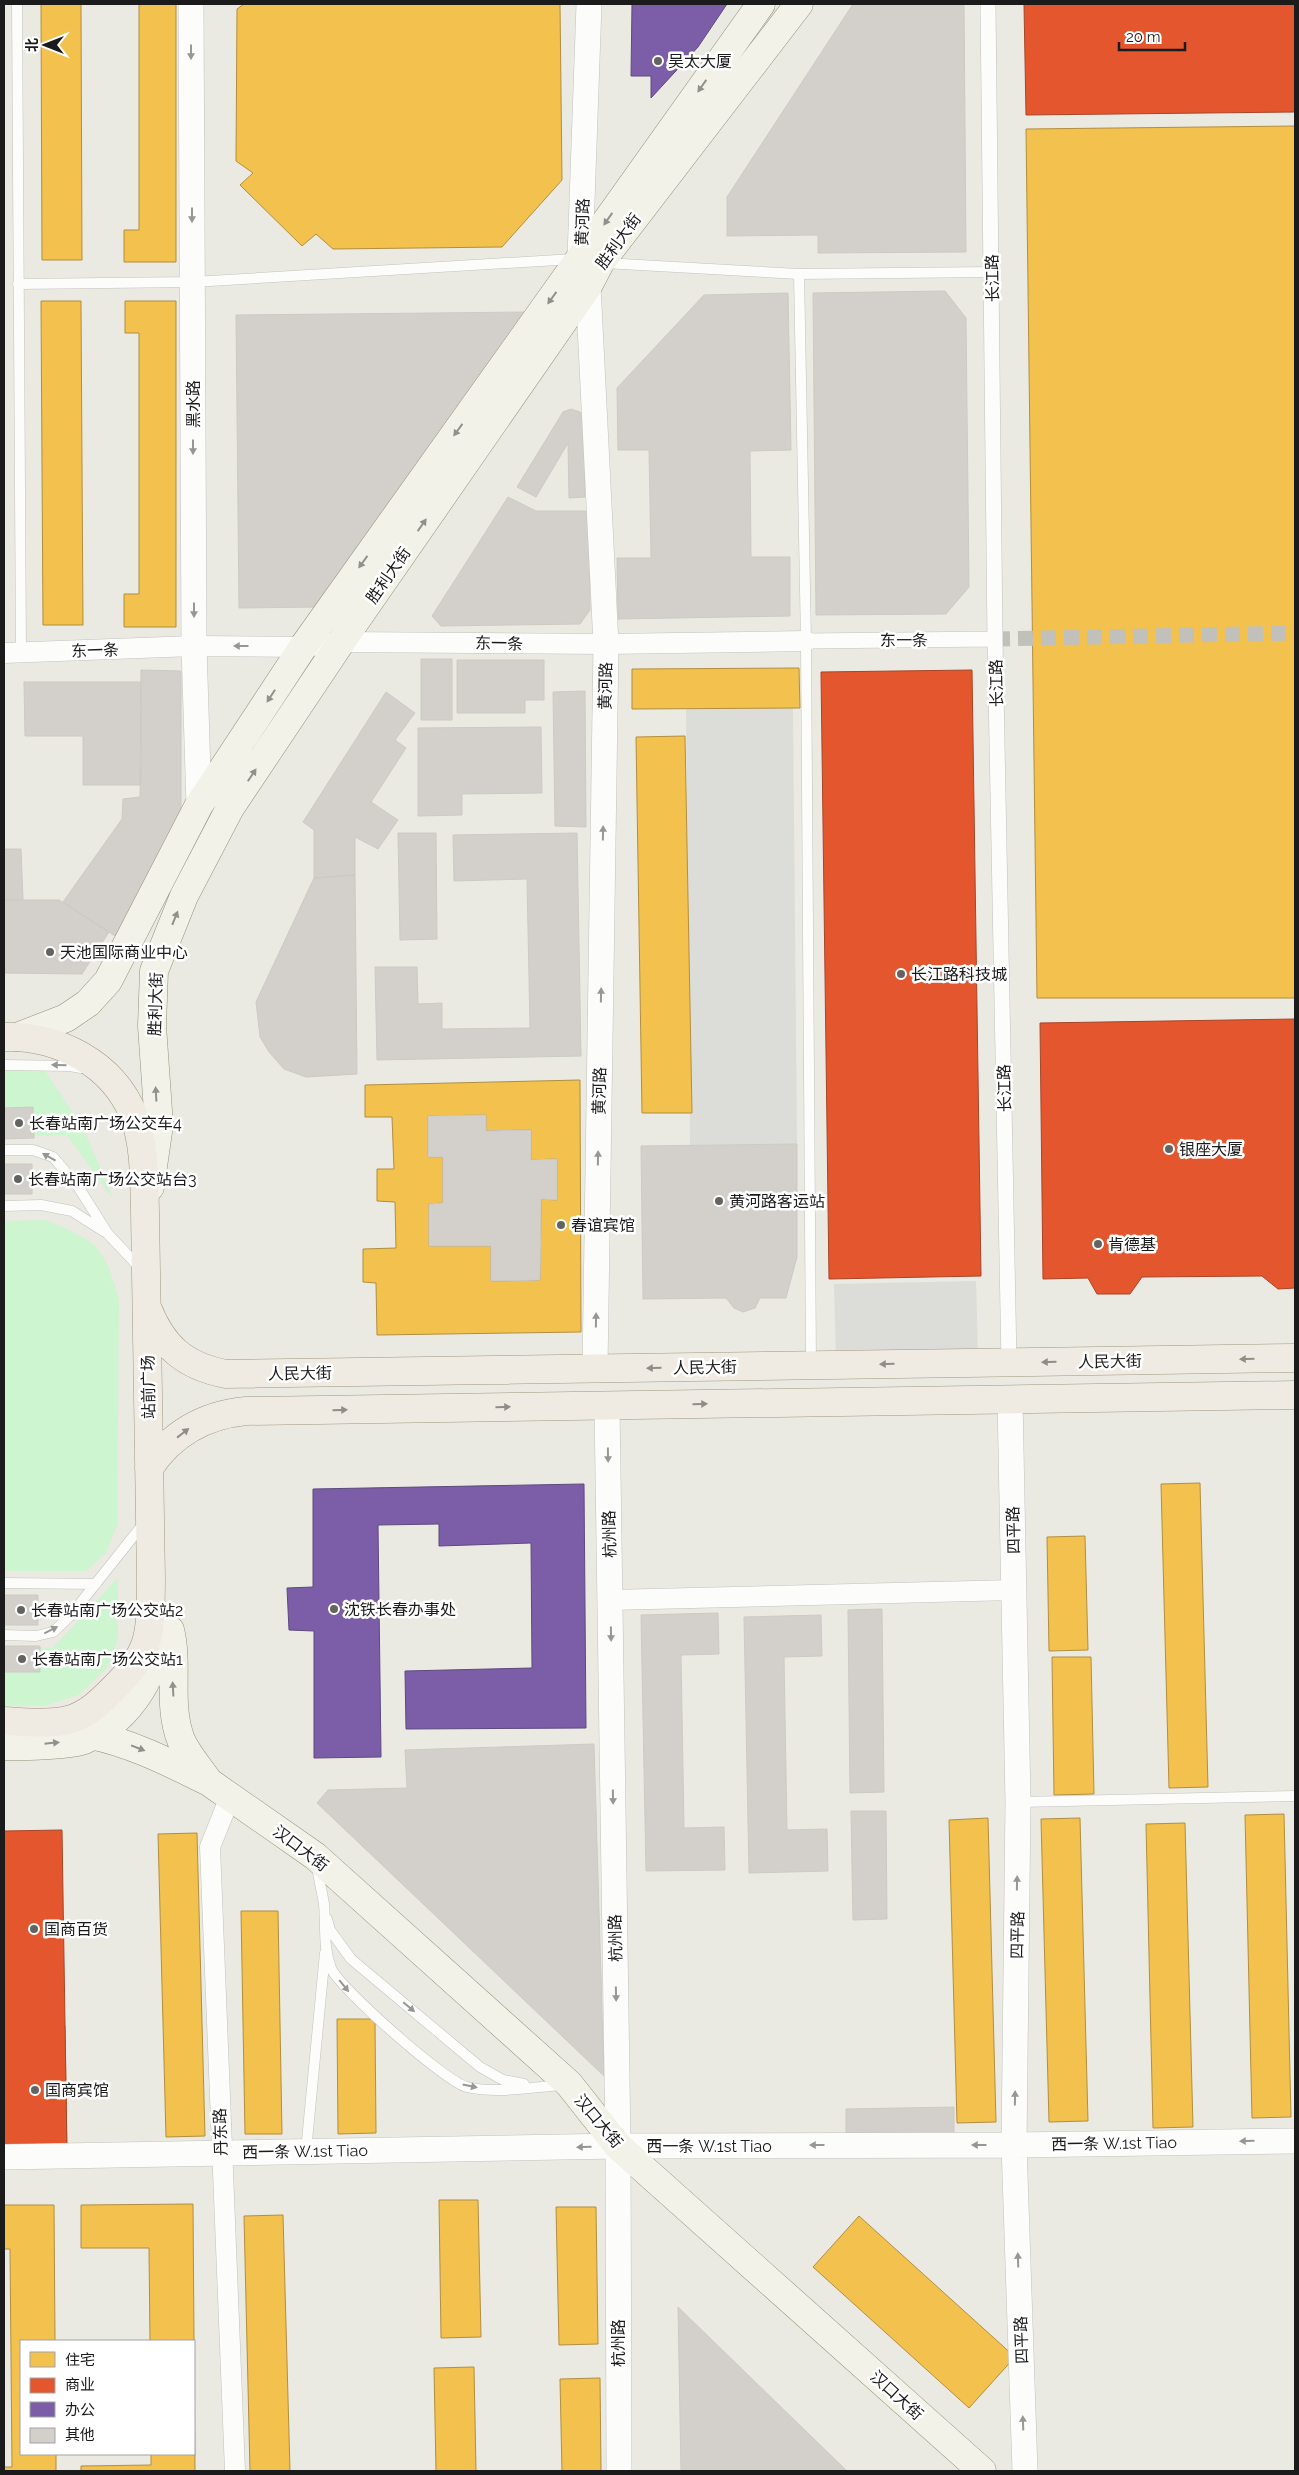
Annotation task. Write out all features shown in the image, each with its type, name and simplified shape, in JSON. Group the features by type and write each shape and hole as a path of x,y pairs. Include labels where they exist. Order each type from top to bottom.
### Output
{"main road":[{"name":"胜利大街","path":"145,1211 159,1125 152,1026 154,971 184,896 230,808 589,269 761,4"},
{"name":"胜利大街","path":"10,1037 66,1018 88,1003 108,981 199,805 303,647 589,269 799,4"},
{"name":"站前广场","path":"4,1721 54,1722 72,1719 94,1708 138,1661 147,1643 150,1624 145,1211 144,1168 139,1135 133,1115 122,1094 106,1075 84,1057 59,1044 10,1037"},
{"name":"人民大街","path":"147,1307 162,1338 176,1352 191,1364 226,1374 1295,1358"},
{"path":"149,1468 159,1453 194,1424 227,1413 1295,1395"},
{"path":"4,1746 82,1741 112,1723 139,1696 155,1661 161,1624 161,1549 150,1515"},
{"path":"161,1600 173,1643 174,1710 181,1741 219,1789"},
{"path":"91,1735 120,1741 143,1750 219,1789"},
{"name":"汉口大街","path":"219,1789 316,1856 569,2084 618,2146 982,2471"}],"street":[{"name":"黑水路","path":"191,4 194,646 199,805"},
{"name":"黄河路","path":"590,4 589,269 606,644 595,1369"},
{"name":"长江路","path":"988,4 995,640 1009,1362"},
{"name":"东一条","path":"12,652 194,646 303,647 342,642 606,644 995,640"},
{"name":"四平路","path":"1010,1399 1018,1802 1014,2145 1025,2471"},
{"name":"杭州路","path":"607,1406 618,2146 619,2471"},
{"path":"610,1600 1014,1590"},
{"name":"丹东路","path":"219,1789 210,1847 235,2471"},
{"name":"西一条 W.1st Tiao","path":"4,2156 618,2146 1014,2145 1295,2140"}],"lane":[{"path":"12,652 18,284 17,4"},
{"path":"18,284 193,282 589,269 799,274 992,272"},
{"path":"799,274 806,641 811,1366"},
{"path":"4,1065 70,1066 106,1075"},
{"path":"4,1150 33,1150 53,1157 77,1185 108,1234 146,1275"},
{"path":"4,1206 41,1205 72,1211 108,1234"},
{"path":"4,1635 36,1636 53,1632 70,1616 150,1515"},
{"path":"4,1583 96,1584"},
{"path":"1018,1802 1295,1796"},
{"path":"316,1856 330,1930 351,1959 480,2067 503,2080 538,2086"},
{"path":"306,2151 325,1948 324,1906"},
{"path":"325,1948 332,1970 347,1991 446,2076 466,2087 493,2090 569,2084"}],"green space":[{"path":"37,1059 83,1128 113,1199 67,1135 4,1137 4,1062"},
{"path":"46,1220 78,1234 96,1248 103,1256 108,1267 119,1300 117,1525 106,1553 86,1571 4,1571 4,1221"},
{"path":"118,1578 118,1638 108,1667 78,1695 44,1706 4,1705 4,1647 53,1648"}],"shaded area":[{"path":"793,708 797,1144 690,1145 686,709"},
{"path":"976,1281 978,1354 836,1358 834,1284"}],"building: 住宅":[{"path":"41,4 81,4 82,260 42,260"},
{"path":"139,4 176,4 176,262 124,262 124,230 139,230"},
{"path":"244,4 560,4 562,180 502,247 333,249 316,234 302,246 240,185 253,173 236,161 237,9"},
{"path":"1295,126 1295,998 1037,998 1026,129"},
{"path":"41,301 81,301 83,625 43,625"},
{"path":"125,301 176,301 176,627 124,627 124,594 139,594 139,333 125,333"},
{"path":"799,668 800,708 632,709 632,669"},
{"path":"685,736 692,1113 642,1113 636,737"},
{"name":"春谊宾馆","path":"580,1080 581,1332 377,1335 376,1283 363,1282 363,1249 396,1248 395,1202 377,1201 377,1169 394,1169 392,1117 365,1117 365,1085","holes":["486,1115 486,1131 531,1130 531,1160 557,1159 557,1200 541,1199 540,1280 491,1281 491,1246 429,1246 429,1204 443,1203 443,1157 428,1157 428,1116"]},
{"path":"1200,1483 1208,1787 1169,1788 1161,1484"},
{"path":"1085,1536 1088,1650 1049,1651 1047,1537"},
{"path":"1052,1657 1091,1657 1094,1794 1054,1795"},
{"path":"1284,1814 1291,2117 1252,2118 1245,1815"},
{"path":"988,1818 996,2122 957,2123 949,1820"},
{"path":"1080,1818 1088,2121 1049,2122 1041,1819"},
{"path":"1185,1823 1193,2127 1153,2128 1146,1824"},
{"path":"197,1833 205,2136 166,2137 158,1834"},
{"path":"241,1911 278,1911 282,2134 245,2134"},
{"path":"337,2019 375,2019 376,2133 338,2134"},
{"name":"国商宾馆","path":"65,2026 67,2153 4,2155 4,2027"},
{"path":"439,2200 478,2200 481,2337 441,2338"},
{"path":"193,2204 194,2340 150,2340 149,2248 81,2248 81,2205"},
{"path":"4,2205 54,2205 55,2340 20,2340 20,2455 56,2455 56,2471 4,2471 4,2467 12,2467 10,2249 4,2249"},
{"path":"556,2207 596,2207 598,2344 559,2345"},
{"path":"283,2215 290,2471 250,2471 244,2216"},
{"path":"859,2216 1015,2357 969,2408 813,2267"},
{"path":"474,2367 476,2471 436,2471 434,2368"},
{"path":"600,2378 601,2471 562,2471 560,2379"},
{"path":"151,2455 195,2455 195,2471 81,2471 81,2466 151,2465"}],"building: 商业":[{"path":"1024,4 1295,4 1295,112 1026,115"},
{"name":"长江路科技城","path":"972,670 981,1276 829,1279 821,672"},
{"name":"银座大厦","path":"1295,1019 1295,1288 1278,1289 1262,1276 1142,1277 1130,1294 1097,1294 1088,1278 1043,1279 1040,1023"},
{"name":"国商百货","path":"62,1830 67,2153 4,2155 4,1831"}],"building: 办公":[{"name":"吴太大厦","path":"632,4 727,4 698,47 651,98 651,76 631,76"},
{"name":"沈铁长春办事处","path":"584,1484 586,1728 406,1729 405,1671 532,1668 531,1543 439,1546 439,1524 378,1525 381,1757 314,1758 314,1631 289,1630 287,1588 313,1587 313,1489"}],"building: 其他":[{"path":"853,4 964,4 966,252 818,253 818,235 727,236 727,197"},
{"path":"945,291 966,318 969,587 946,614 816,615 813,293"},
{"path":"788,293 791,450 750,451 751,557 790,557 790,616 618,619 617,558 651,558 649,450 618,450 617,388 704,295"},
{"path":"528,312 321,607 239,608 236,315"},
{"path":"571,409 580,412 584,421 585,497 569,498 568,443 536,497 517,487 563,412"},
{"path":"508,497 536,511 589,511 590,610 580,624 441,626 432,616"},
{"path":"421,659 452,659 452,720 421,720"},
{"path":"457,660 544,660 544,700 525,700 525,713 457,713"},
{"path":"141,670 181,671 181,811 115,936 63,902 122,819 123,799 140,797"},
{"path":"24,682 141,682 141,785 83,785 83,736 25,736"},
{"path":"585,691 586,827 555,826 553,692"},
{"path":"386,692 415,713 395,740 406,748 371,802 398,820 378,849 355,837 355,875 314,878 314,830 303,822"},
{"path":"541,727 542,793 462,794 462,815 418,816 418,728"},
{"path":"398,833 436,833 437,939 400,940"},
{"path":"577,833 581,1056 377,1060 375,967 417,967 418,1004 442,1003 442,1029 530,1028 527,879 454,881 453,835"},
{"path":"4,849 21,849 23,900 4,900"},
{"path":"355,875 357,1074 306,1077 284,1069 269,1052 260,1037 256,1002 314,878"},
{"name":"天池国际商业中心","path":"4,900 59,900 109,932 82,974 4,973"},
{"name":"长春站南广场公交车4","path":"33,1107 34,1138 4,1139 4,1108"},
{"path":"486,1115 486,1131 531,1130 531,1160 557,1159 557,1200 541,1199 540,1280 491,1281 491,1246 429,1246 429,1204 443,1203 443,1157 428,1157 428,1116"},
{"name":"黄河路客运站","path":"797,1144 797,1257 786,1298 760,1298 755,1308 743,1312 734,1308 726,1298 643,1299 641,1146"},
{"name":"长春站南广场公交站台3","path":"4,1164 32,1164 32,1194 4,1194"},
{"name":"长春站南广场公交站2","path":"4,1595 38,1595 38,1625 4,1625"},
{"path":"882,1609 884,1792 850,1793 848,1610"},
{"path":"718,1613 719,1654 681,1655 684,1828 724,1827 725,1870 646,1871 641,1615"},
{"path":"821,1615 822,1656 784,1657 787,1830 827,1829 828,1871 749,1873 744,1617"},
{"name":"长春站南广场公交站1","path":"4,1646 40,1646 40,1672 4,1672"},
{"path":"594,1744 604,2076 317,1803 328,1790 407,1788 405,1750"},
{"path":"851,1811 886,1811 887,1919 853,1920"},
{"path":"954,2107 954,2141 846,2143 846,2109"},
{"path":"678,2307 847,2471 681,2471"}],"tunnel":[{"path":"995,639 1295,633"}],"place":[{"name":"吴太大厦","path":"658,61"},
{"name":"天池国际商业中心","path":"50,952"},
{"name":"长江路科技城","path":"901,974"},
{"name":"长春站南广场公交车4","path":"19,1123"},
{"name":"银座大厦","path":"1169,1149"},
{"name":"长春站南广场公交站台3","path":"18,1179"},
{"name":"黄河路客运站","path":"719,1201"},
{"name":"春谊宾馆","path":"561,1225"},
{"name":"肯德基","path":"1098,1244"},
{"name":"沈铁长春办事处","path":"334,1609"},
{"name":"长春站南广场公交站2","path":"21,1610"},
{"name":"长春站南广场公交站1","path":"22,1659"},
{"name":"国商百货","path":"34,1929"},
{"name":"国商宾馆","path":"35,2090"}]}
